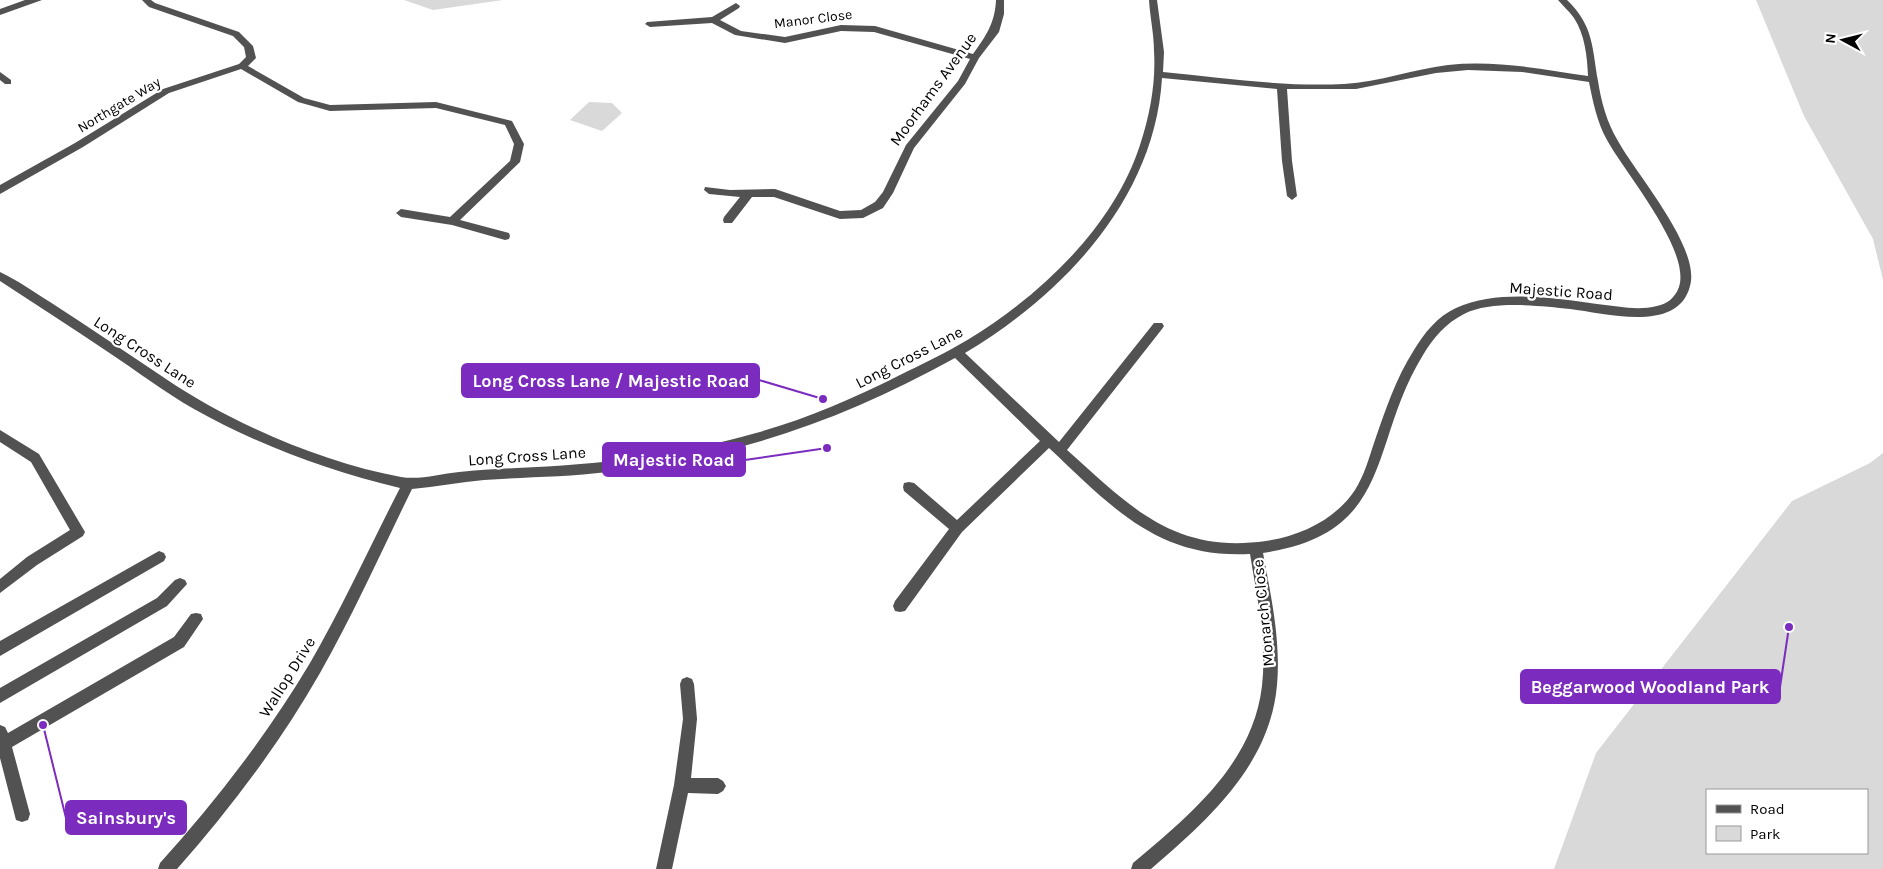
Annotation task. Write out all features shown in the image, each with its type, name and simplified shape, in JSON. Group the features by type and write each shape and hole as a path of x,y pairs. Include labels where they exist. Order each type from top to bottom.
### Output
{"street":[{"path":"0,12 19,4 38,0"},
{"path":"146,0 152,5 236,34 248,46 251,58 242,66 302,100 330,108 436,105 509,123 519,144 515,162 452,221"},
{"name":"Moorhams Avenue","path":"709,190 748,195 775,193 840,215 863,214 879,205 888,193 910,147 962,82 975,58 994,32 1000,14 1000,0"},
{"name":"Long Cross Lane","path":"0,276 116,351 162,384 209,412 300,451 366,474 408,484 475,475 537,473 635,463 734,444 827,416 957,352 992,330 1067,268 1100,230 1131,180 1145,150 1158,101 1160,75 1158,30 1153,0"},
{"name":"Majestic Road","path":"957,352 1048,442 1150,527 1198,543 1256,549 1281,545 1329,524 1348,509 1365,485 1408,372 1429,338 1442,322 1459,312 1480,305 1507,301 1635,313 1655,312 1679,300 1684,290 1686,276 1683,262 1662,216 1616,148 1604,125 1597,103 1588,38 1580,20 1562,0"},
{"path":"650,24 714,20 736,6"},
{"name":"Manor Close","path":"714,20 738,33 785,40 847,28 874,29 975,58"},
{"name":"Northgate Way","path":"0,190 80,145 166,91 242,66"},
{"path":"1160,75 1282,85 1342,87 1364,86 1430,70 1467,67 1518,70 1593,80"},
{"path":"0,75 8,82"},
{"path":"1282,85 1287,161 1292,196"},
{"path":"728,220 748,195"},
{"path":"402,213 452,221 504,236"},
{"path":"1059,451 1158,326"},
{"path":"0,435 35,458 78,532 32,561 0,587"},
{"path":"900,606 957,528 1048,442"},
{"name":"Wallop Drive","path":"166,869 260,752 300,692 332,638 378,541 408,484"},
{"path":"909,487 957,528"},
{"name":"Monarch Close","path":"1139,869 1187,827 1232,778 1249,752 1262,726 1268,702 1269,639 1256,549"},
{"path":"0,649 159,557"},
{"path":"0,696 162,602 180,584"},
{"path":"22,814 2,738 179,642 196,619"},
{"path":"664,869 682,785 690,719 687,684"},
{"path":"682,785 718,786"}],"green space":[{"path":"404,0 503,0 433,10"},
{"path":"1756,0 1883,0 1883,280 1873,239 1804,116"},
{"path":"589,102 612,103 622,113 602,131 570,120"},
{"path":"1883,453 1883,869 1554,869 1596,753 1792,501 1870,463"}],"place":[{"name":"Long Cross Lane / Majestic Road","path":"823,399"},
{"name":"Majestic Road","path":"827,448"},
{"name":"Beggarwood Woodland Park","path":"1789,627"},
{"name":"Sainsbury's","path":"43,725"}]}
